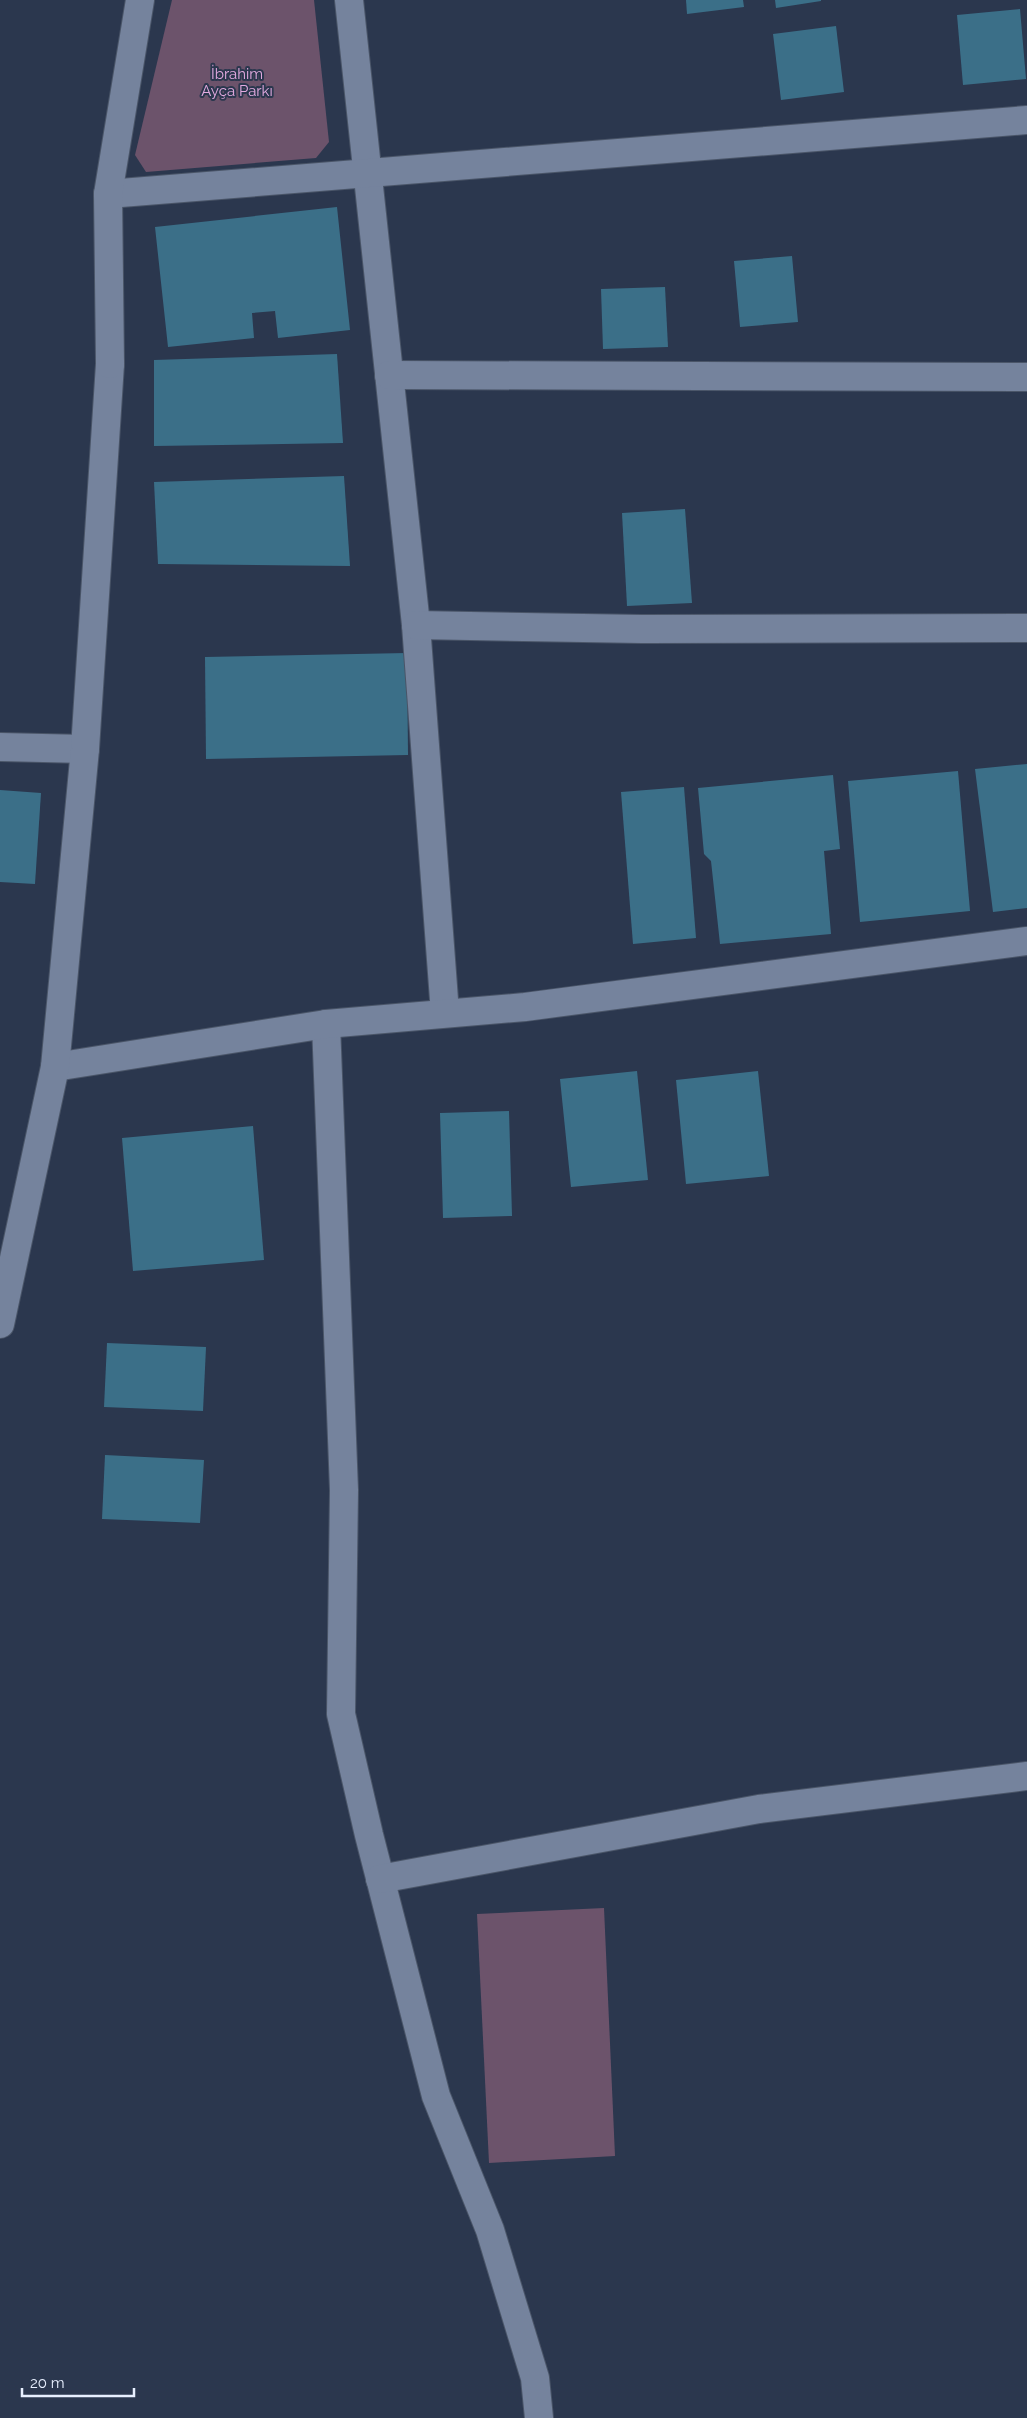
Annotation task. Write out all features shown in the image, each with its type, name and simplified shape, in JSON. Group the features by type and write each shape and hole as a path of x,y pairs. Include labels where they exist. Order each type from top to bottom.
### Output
{"street":[{"path":"0,1324 6,1272 55,1068 86,748 110,364 108,194 140,0"},
{"path":"348,0 369,173 416,625 445,1013"},
{"path":"108,194 1027,120"},
{"path":"389,375 1027,377"},
{"path":"416,625 642,629 1027,628"},
{"path":"0,747 86,748"},
{"path":"55,1068 326,1024 524,1006 1027,941"},
{"path":"326,1024 344,1490 341,1714 380,1879 436,2096 490,2230 535,2378 539,2418"},
{"path":"380,1879 759,1809 1027,1776"}],"green space":[{"name":"İbrahim Ayça Parkı","path":"172,0 314,0 329,142 316,158 146,172 135,155"},
{"path":"604,1908 615,2156 489,2163 477,1914"}],"building":[{"path":"686,0 743,0 744,7 687,14"},
{"path":"775,0 821,0 821,1 776,8"},
{"path":"1020,9 1026,79 963,85 957,15"},
{"path":"836,26 844,92 781,100 773,34"},
{"path":"337,207 350,330 278,338 275,311 252,313 254,338 168,347 155,227"},
{"path":"792,256 798,322 740,327 734,261"},
{"path":"665,287 668,347 603,349 601,289"},
{"path":"337,354 343,443 154,446 154,360"},
{"path":"344,476 350,566 158,564 154,482"},
{"path":"685,509 692,603 627,606 622,513"},
{"path":"407,653 408,755 206,759 205,657"},
{"path":"1027,764 1027,908 993,912 975,769"},
{"path":"958,771 970,911 860,922 848,781"},
{"path":"833,775 840,849 824,851 831,934 720,944 711,861 704,854 698,788"},
{"path":"684,787 696,938 633,944 621,792"},
{"path":"0,790 41,793 35,884 0,882"},
{"path":"637,1071 648,1180 571,1187 560,1079"},
{"path":"758,1071 769,1176 686,1184 676,1080"},
{"path":"509,1111 512,1216 443,1218 440,1113"},
{"path":"253,1126 264,1260 133,1271 122,1138"},
{"path":"107,1343 206,1347 203,1411 104,1407"},
{"path":"105,1455 204,1460 200,1523 102,1519"}]}
